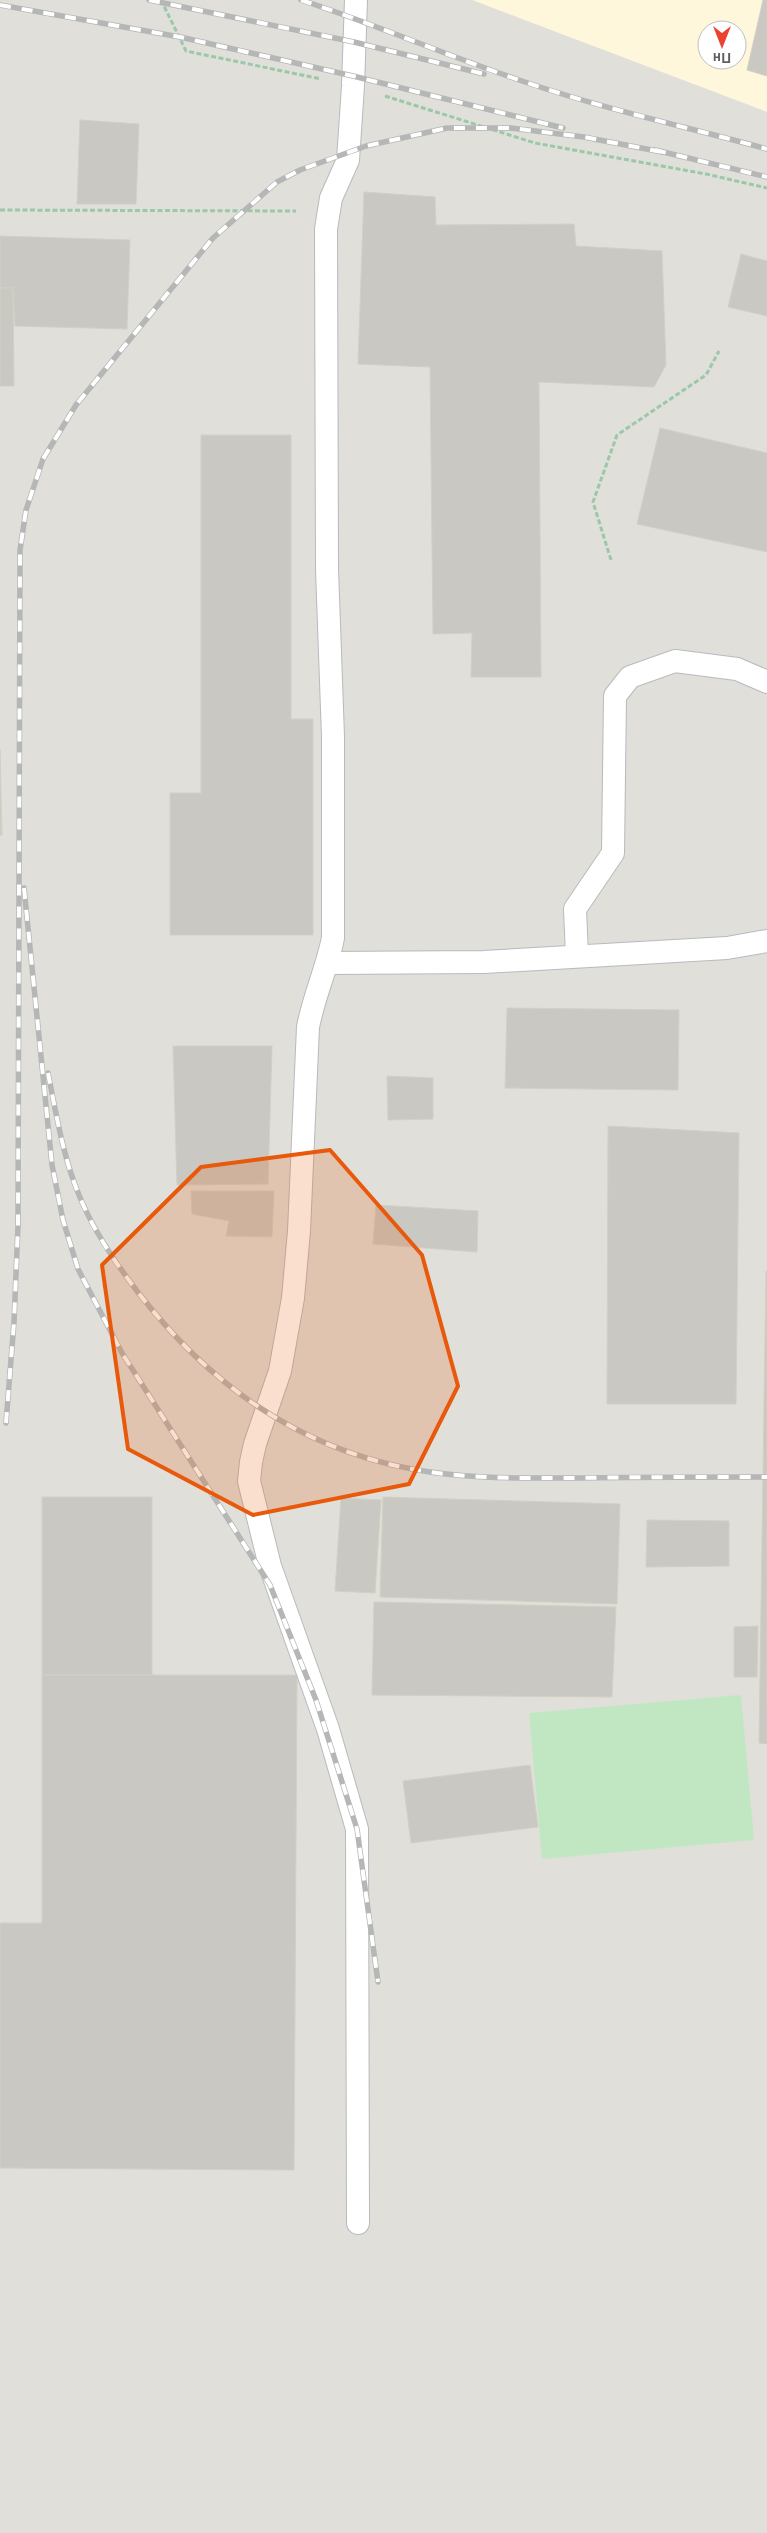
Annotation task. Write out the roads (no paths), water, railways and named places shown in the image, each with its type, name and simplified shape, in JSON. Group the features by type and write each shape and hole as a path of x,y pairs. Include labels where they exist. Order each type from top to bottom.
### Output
{"lane":[{"path":"356,0 348,160 336,184 326,229 327,569 333,765 333,938 328,963 313,1004 308,1027 299,1231 293,1298 280,1371 255,1444 249,1481 270,1566 328,1729 357,1829 358,2224"},
{"path":"577,956 575,909 613,853 615,696 630,677 675,661 737,669 767,682"},
{"path":"328,963 484,962 727,948 767,941"}],"railway":[{"path":"149,0 354,42 484,74"},
{"path":"301,0 555,92 767,149"},
{"path":"0,5 180,37 353,76 563,128"},
{"path":"6,1423 14,1322 18,1226 20,550 26,510 43,459 76,405 213,238 277,182 300,170 366,146 447,128 511,128 584,137 662,152"},
{"path":"655,150 767,177"},
{"path":"24,888 52,1165 63,1220 78,1269 122,1353 270,1585 316,1700 357,1829 378,1982"},
{"path":"48,1073 60,1135 73,1180 91,1221 120,1268 164,1324 193,1354 224,1382 258,1406 293,1427 330,1445 370,1459 412,1469 451,1475 531,1478 767,1477"}]}
